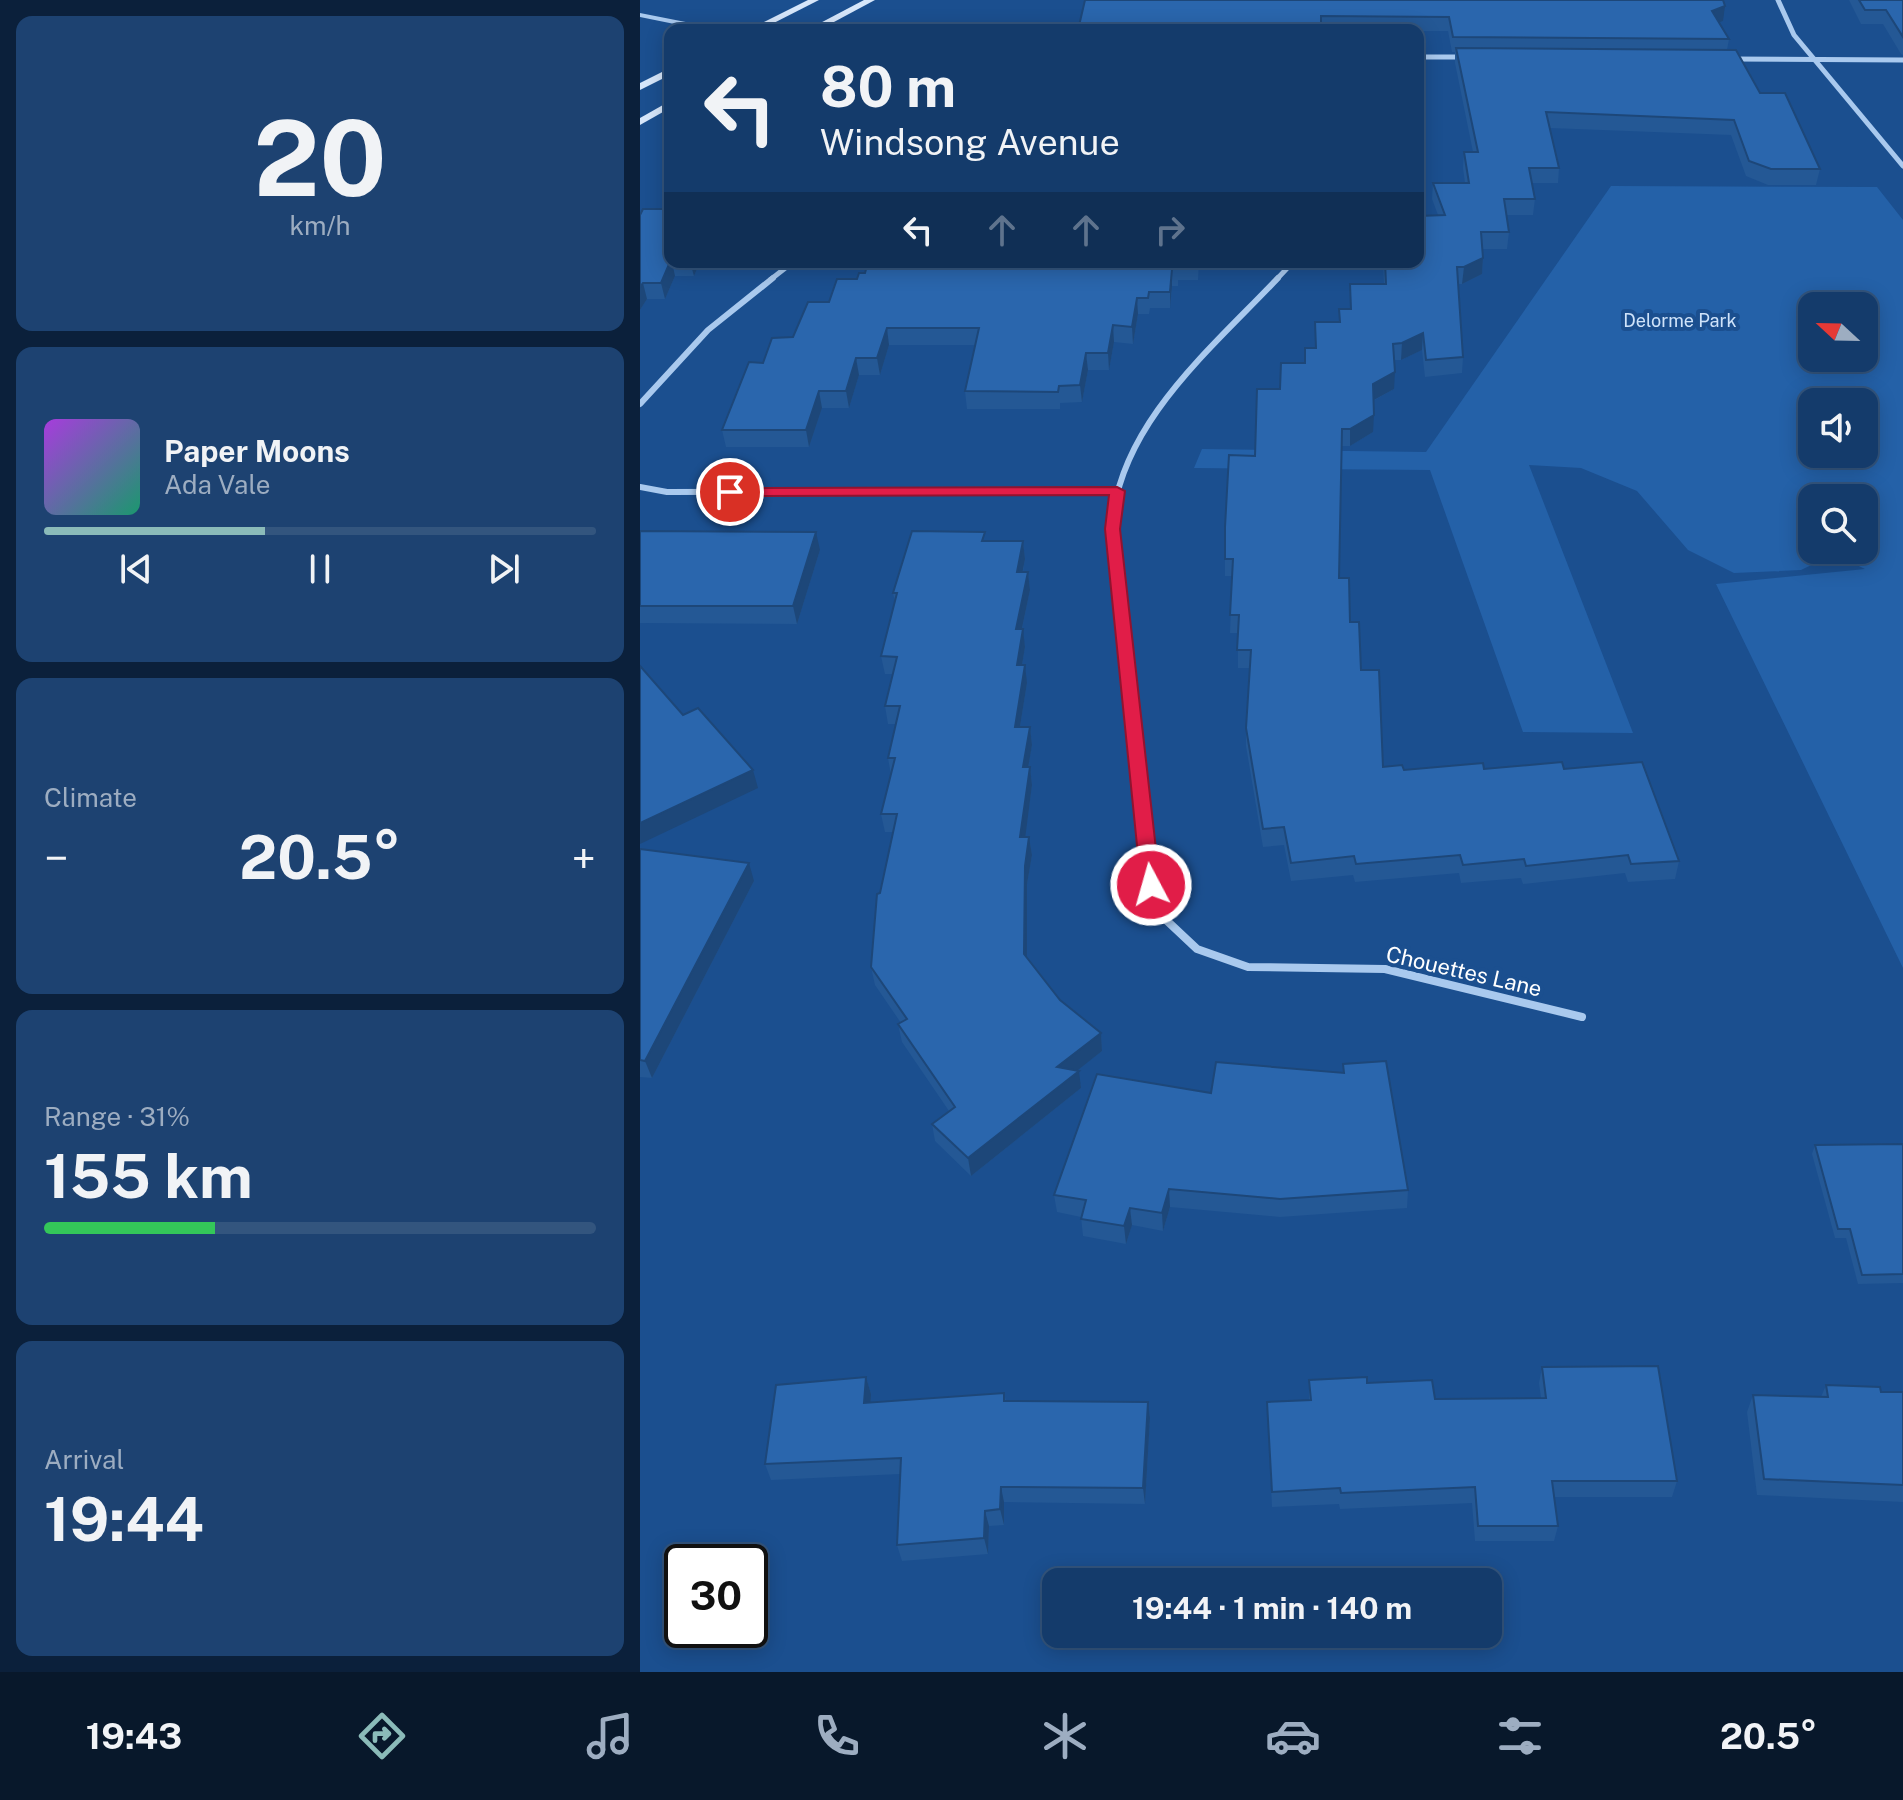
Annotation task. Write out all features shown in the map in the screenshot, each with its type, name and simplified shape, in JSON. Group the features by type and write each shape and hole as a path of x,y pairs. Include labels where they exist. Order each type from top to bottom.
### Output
{"main road":[{"path":"765,24 815,0"},
{"path":"824,24 871,0"},
{"path":"640,87 664,74"},
{"path":"640,122 664,108"}],"street":[{"path":"1778,0 1794,35 1903,166"},
{"path":"640,15 686,24"},
{"path":"1424,57 1476,57"},
{"path":"1729,59 1903,60"},
{"path":"640,404 708,330 786,268"},
{"name":"Chouettes Lane","path":"1287,268 1174,391 1133,453 1117,491 1112,529 1151,885 1164,918 1197,949 1248,967 1385,969 1582,1017"},
{"path":"640,487 667,492 1117,491"}],"green space":[{"name":"Delorme Park","path":"1611,186 1877,187 1903,220 1903,968 1716,584 1865,569 1855,564 1878,564 1878,484 1798,484 1798,564 1813,564 1801,570 1734,573 1688,550 1637,491 1581,468 1529,465 1633,733 1523,732 1430,470 1194,468 1202,449 1426,452"}],"building":[{"path":"1085,0 1723,0 1725,6 1712,11 1729,39 1453,37 1449,17 1321,16 1321,24 1079,24"},
{"path":"1859,0 1903,0 1903,37 1886,10 1865,10"},
{"path":"1456,48 1736,50 1760,93 1785,93 1820,169 1771,169 1749,161 1734,120 1546,112 1559,168 1529,168 1535,199 1504,199 1509,232 1481,232 1483,258 1457,267 1463,357 1426,360 1423,333 1393,344 1395,372 1373,384 1374,415 1350,429 1342,429 1339,578 1349,578 1350,622 1359,622 1361,670 1379,670 1383,767 1402,765 1404,770 1483,763 1484,769 1562,762 1564,769 1642,762 1679,861 1631,864 1628,855 1526,866 1524,859 1463,865 1460,855 1356,864 1354,856 1291,863 1284,827 1263,829 1246,728 1251,650 1237,650 1239,615 1230,615 1233,559 1225,559 1229,455 1255,456 1257,389 1280,389 1281,363 1305,363 1305,348 1316,348 1315,322 1340,322 1339,309 1351,309 1350,284 1386,284 1385,268 1424,268 1424,216 1445,215 1433,183 1469,183 1464,152 1478,152"},
{"path":"643,209 664,209 664,268 667,268 661,283 643,283 640,287 640,215"},
{"path":"866,268 1177,268 1172,269 1170,292 1149,292 1148,298 1137,298 1132,327 1113,325 1108,353 1086,353 1080,385 1059,386 1058,392 965,391 979,328 887,328 877,358 856,358 846,391 819,391 806,430 722,430 749,362 763,363 772,338 793,337 808,302 829,302 837,279 857,279 859,273 865,273"},
{"path":"640,531 816,532 793,606 640,606"},
{"path":"912,531 985,532 982,541 1023,541 1017,572 1028,572 1016,629 1023,629 1017,665 1025,665 1015,727 1030,727 1023,767 1030,767 1020,837 1029,837 1025,866 1024,954 1060,1000 1101,1033 1057,1067 1079,1071 968,1158 932,1124 955,1107 898,1024 907,1019 871,967 877,894 880,893 897,814 881,814 895,758 888,758 900,706 885,706 897,657 881,656 897,593 893,593"},
{"path":"640,666 683,715 698,708 753,770 640,823"},
{"path":"640,849 749,863 645,1061 640,1060"},
{"path":"1386,1061 1408,1190 1280,1199 1169,1189 1162,1213 1130,1208 1124,1226 1081,1219 1086,1200 1054,1195 1097,1074 1211,1093 1216,1062 1344,1073 1343,1064"},
{"path":"1903,1144 1903,1274 1862,1275 1850,1229 1838,1229 1815,1145"},
{"path":"1658,1366 1677,1481 1552,1481 1558,1526 1478,1526 1475,1487 1341,1493 1340,1488 1272,1492 1267,1402 1311,1400 1309,1380 1367,1377 1367,1383 1432,1380 1435,1399 1546,1398 1542,1367"},
{"path":"866,1377 864,1403 1004,1393 1004,1401 1148,1402 1143,1488 1001,1487 1000,1509 985,1511 984,1538 897,1545 901,1458 765,1464 776,1385"},
{"path":"1826,1385 1880,1387 1881,1392 1903,1392 1903,1485 1764,1479 1753,1395 1828,1397"}],"route":[{"path":"730,492 1117,491 1112,529 1151,885"}]}
